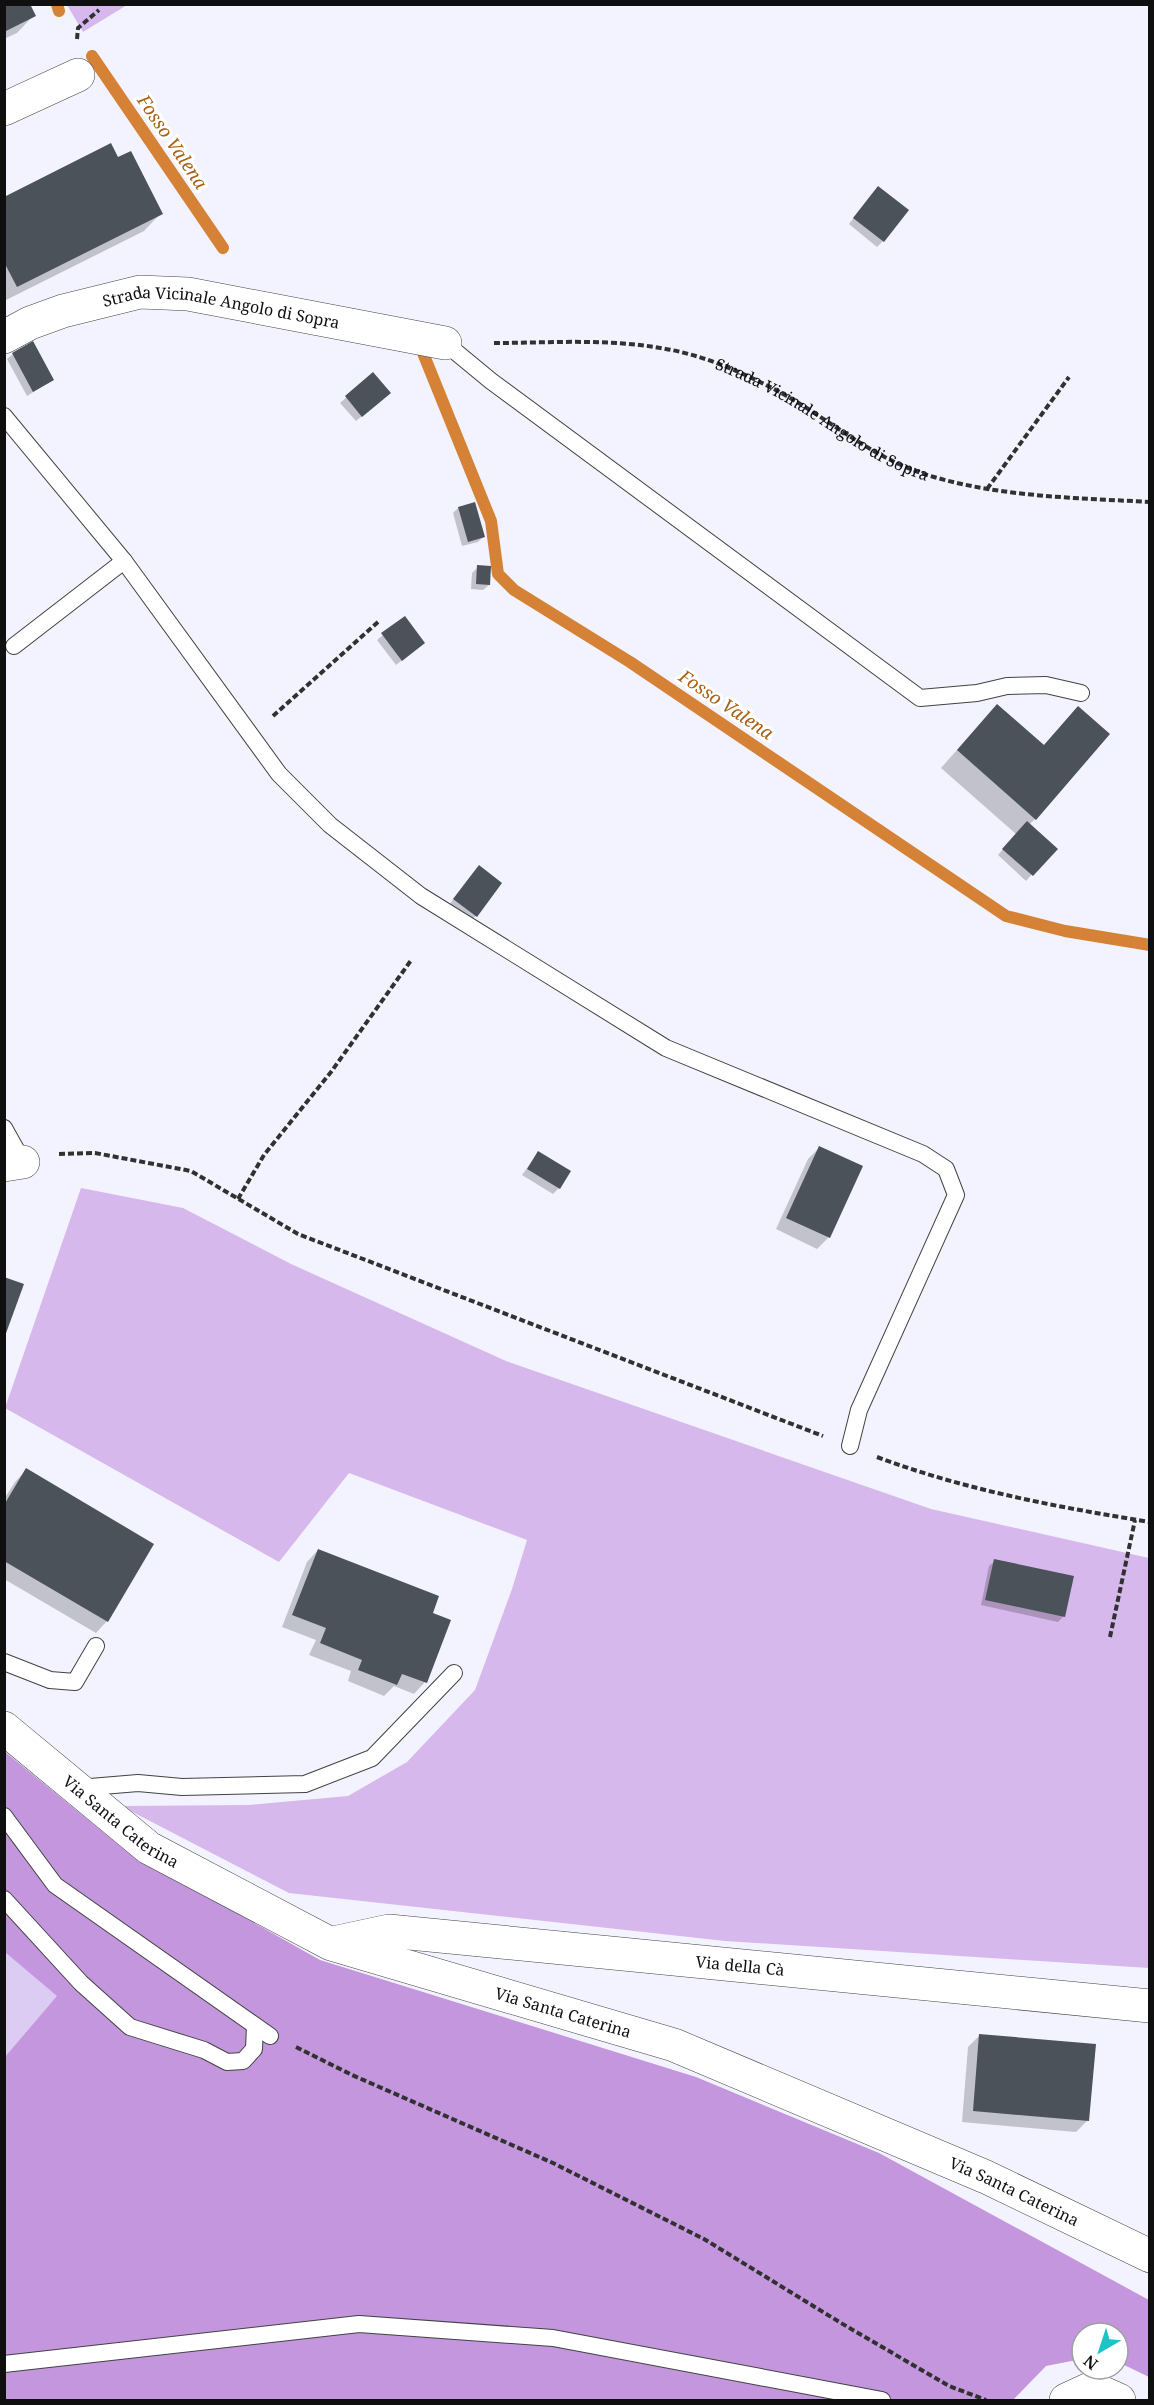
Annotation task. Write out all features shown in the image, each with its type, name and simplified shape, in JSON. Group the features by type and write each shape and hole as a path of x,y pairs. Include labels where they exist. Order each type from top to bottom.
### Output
{"street":[{"path":"4,109 78,75"},
{"name":"Strada Vicinale Angolo di Sopra","path":"4,337 30,323 63,311 140,292 188,294 445,343"},
{"name":"Via Santa Caterina","path":"4,1728 149,1848 331,1944 674,2045 986,2176 1149,2256"},
{"name":"Via della Cà","path":"331,1944 389,1931 1149,2006"},
{"path":"1066,2400 1092,2388 1119,2400"}],"lane":[{"path":"445,343 491,381 920,698 977,693 1006,686 1046,685 1081,693"},
{"path":"4,416 124,561 279,774 330,825 421,896 666,1048 923,1154 946,1169 956,1195 859,1410 850,1446"},
{"path":"14,646 124,561"},
{"path":"4,1128 14,1163"},
{"path":"4,1662 50,1680 75,1682 96,1646"},
{"path":"77,1788 138,1783 182,1787 305,1784 372,1758 454,1673"},
{"path":"4,1816 55,1885 270,2037"},
{"path":"4,1899 81,1983 129,2027 204,2050 227,2062 243,2061 254,2049 255,2026"},
{"path":"4,2364 359,2324 553,2338 882,2400"}],"path":[{"name":"Strada Vicinale Angolo di Sopra","path":"496,343 599,342 666,349 737,371 771,387 884,458 932,477 986,489 1149,502"},
{"path":"986,489 1069,377"},
{"path":"252,734 378,621"},
{"path":"238,1198 264,1155 331,1072 412,959"},
{"path":"14,1163 64,1153 95,1152 191,1171 298,1233 911,1470 998,1494 1149,1522"},
{"path":"1110,1637 1135,1520"},
{"path":"270,2037 553,2163 704,2239 949,2386 986,2400"}],"shaded area":[{"path":"67,5 127,5 83,32"},
{"path":"81,1188 183,1208 291,1264 506,1361 931,1509 1149,1558 1149,1968 725,1941 289,1893 121,1806 249,1805 348,1796 407,1762 475,1690 512,1589 527,1540 349,1473 279,1562 5,1408"},
{"path":"4,1751 125,1850 320,1960 696,2077 879,2153 1149,2300 1149,2377 1130,2368 1130,2321 1070,2321 1070,2361 1046,2366 1013,2400 5,2400"},
{"path":"5,1952 57,1996 5,2057"}],"building":[{"path":"4,4 30,4 36,16 4,32"},
{"path":"111,143 118,157 131,151 163,214 17,287 4,262 4,197"},
{"path":"878,186 909,210 884,242 853,218"},
{"path":"33,341 54,380 33,392 12,353"},
{"path":"373,372 391,393 362,417 345,396"},
{"path":"475,502 485,537 468,542 458,507"},
{"path":"477,565 491,566 490,585 476,584"},
{"path":"405,616 425,643 402,661 381,633"},
{"path":"997,704 1044,745 1078,706 1110,734 1036,820 957,750"},
{"path":"1027,821 1058,849 1033,876 1002,849"},
{"path":"479,865 502,883 477,917 453,899"},
{"path":"819,1146 863,1166 830,1238 786,1218"},
{"path":"538,1151 571,1171 560,1189 527,1169"},
{"path":"4,1277 24,1284 5,1336 4,1336"},
{"path":"26,1468 154,1544 108,1622 4,1561 4,1505"},
{"path":"318,1549 439,1596 433,1613 451,1620 427,1683 402,1674 397,1685 358,1670 362,1660 320,1643 326,1628 292,1615"},
{"path":"994,1559 1074,1576 1065,1617 985,1600"},
{"path":"979,2034 1096,2044 1089,2121 973,2111"}],"waterway":[{"name":"Fosso Valena","path":"57,4 59,11"},
{"name":"Fosso Valena","path":"92,56 223,248"},
{"name":"Fosso Valena","path":"423,353 491,521 498,574 514,590 630,662 1006,916 1065,931 1150,945"}]}
